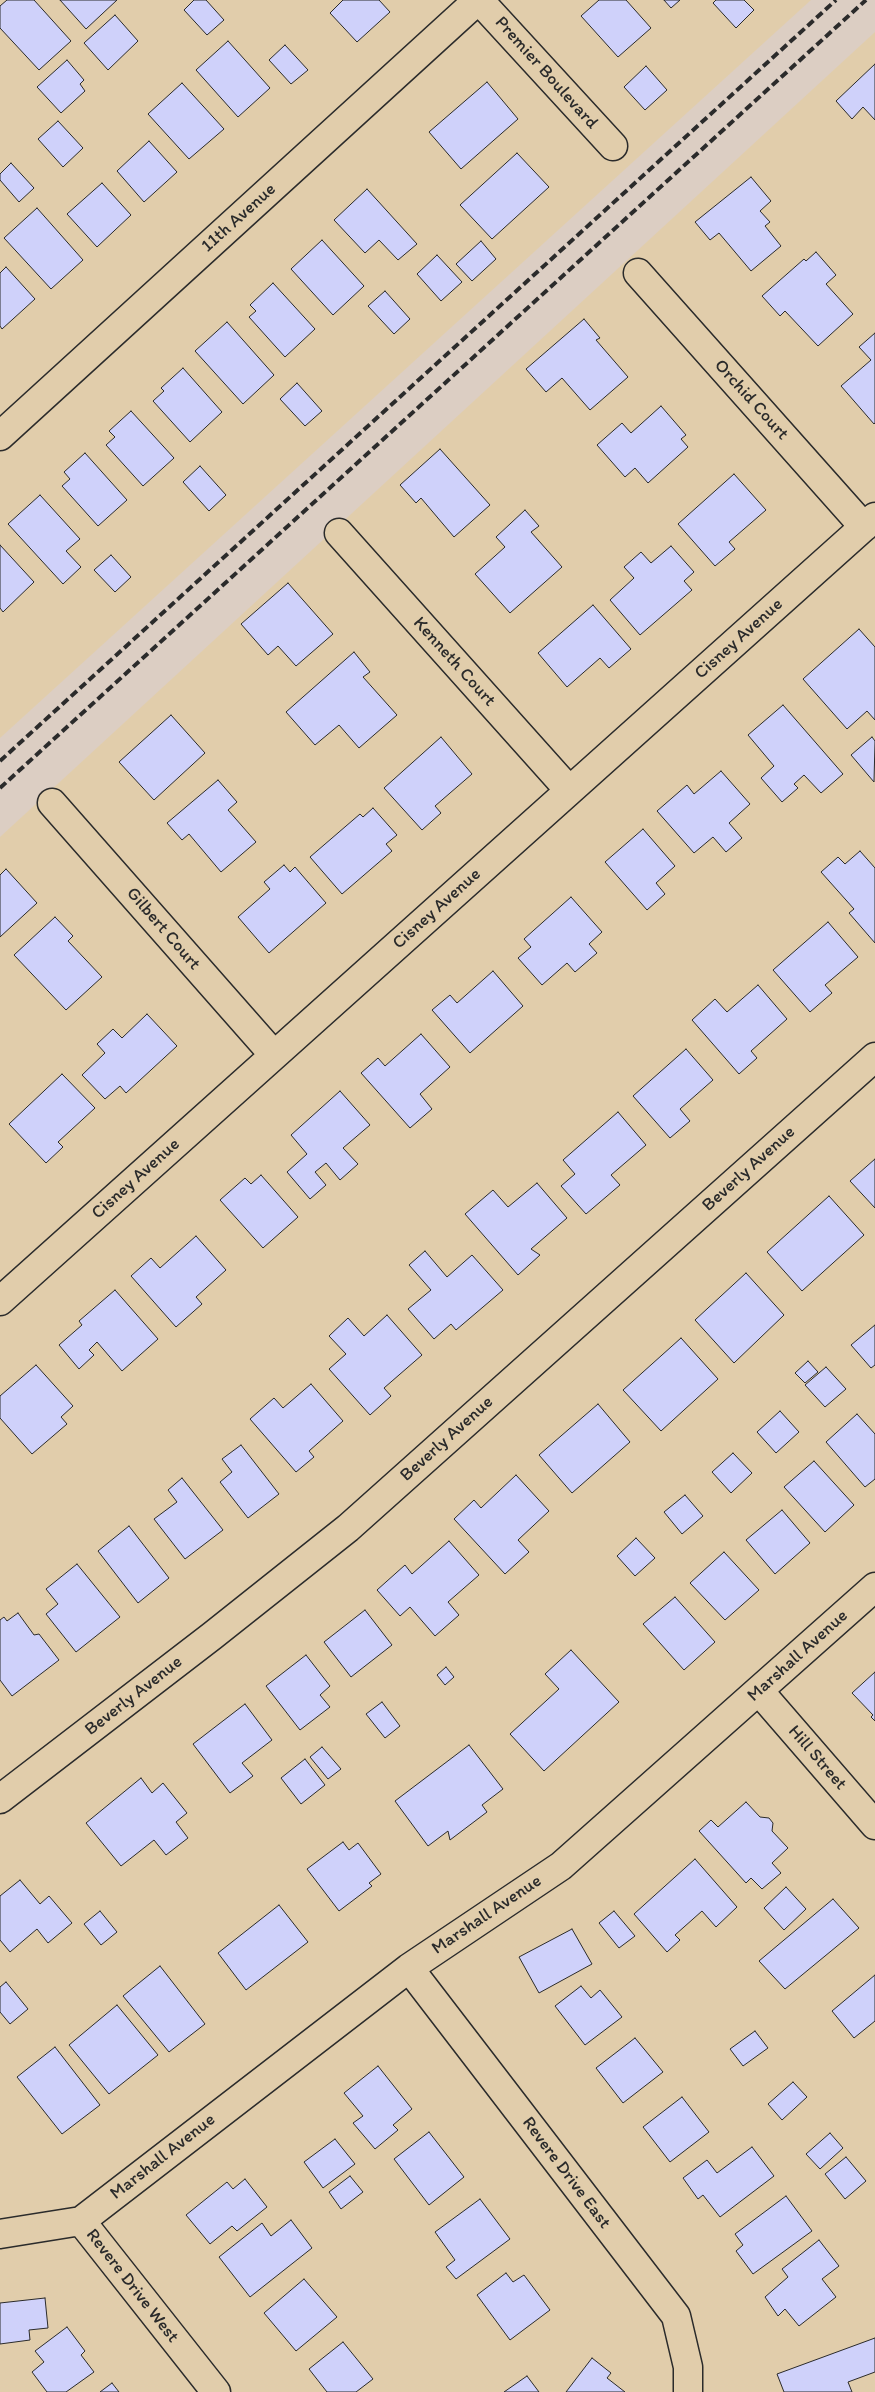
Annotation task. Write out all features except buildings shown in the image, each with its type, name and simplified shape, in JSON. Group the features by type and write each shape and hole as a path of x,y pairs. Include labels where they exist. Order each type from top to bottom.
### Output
{"street":[{"name":"Premier Boulevard","path":"478,0 612,146"},
{"name":"11th Avenue","path":"0,436 478,0"},
{"name":"Orchid Court","path":"638,273 870,522"},
{"name":"Cisney Avenue","path":"0,1301 870,522"},
{"name":"Kenneth Court","path":"339,533 569,790"},
{"name":"Gilbert Court","path":"52,803 274,1055"},
{"name":"Beverly Avenue","path":"0,1799 212,1636 348,1528 875,1057"},
{"name":"Marshall Avenue","path":"81,2221 409,1968 561,1866 875,1587"},
{"name":"Hill Street","path":"759,1691 875,1825"},
{"name":"Revere Drive East","path":"409,1968 676,2316 688,2367 688,2392"},
{"name":"Revere Drive West","path":"0,2234 81,2221 216,2392"}],"shaded area":[{"path":"811,0 875,0 875,32 0,837 0,738"}],"railway":[{"path":"0,761 836,0"},
{"path":"0,788 866,0"}]}
